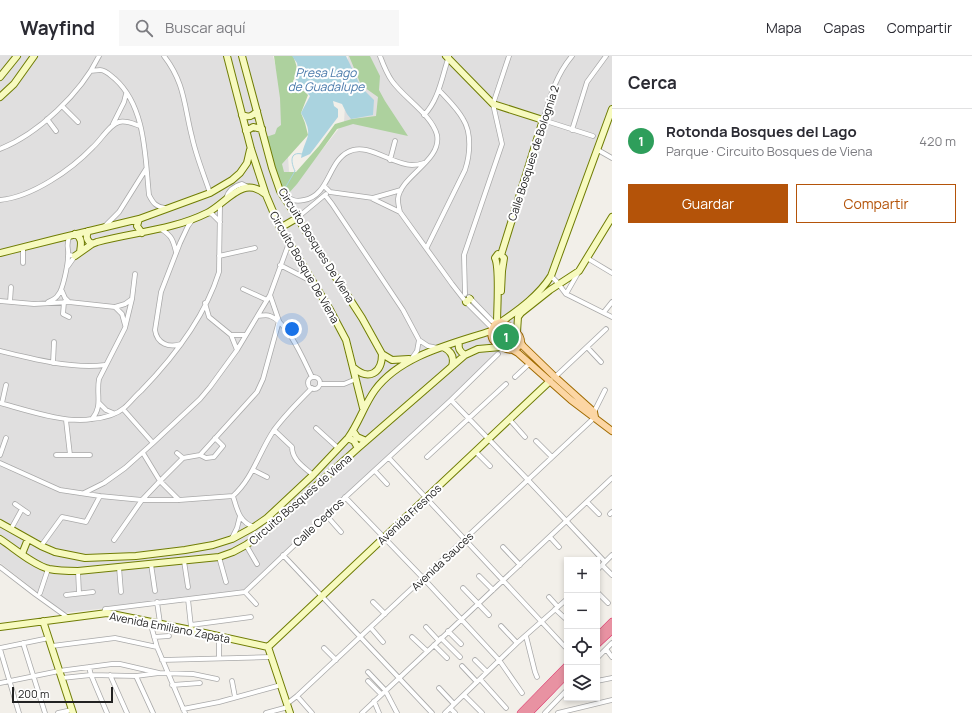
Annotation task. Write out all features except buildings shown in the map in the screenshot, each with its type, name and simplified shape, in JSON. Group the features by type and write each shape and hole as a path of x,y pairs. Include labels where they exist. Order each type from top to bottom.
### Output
{"highway":[{"path":"600,634 612,622"},
{"path":"600,641 612,630"},
{"path":"521,713 564,669"},
{"path":"529,713 564,677"}],"main road":[{"path":"0,77 16,56"},
{"path":"1,94 24,70 34,56"},
{"name":"Circuito Bosque De Viena","path":"227,56 251,149 266,195 280,228 343,333 354,368 363,408"},
{"name":"Circuito Bosques De Viena","path":"242,56 272,168 280,191 362,318 382,354"},
{"path":"448,57 493,104 543,120"},
{"path":"550,290 551,276 612,109"},
{"path":"242,115 249,117 257,111"},
{"name":"Calle Bosques de Bolognia 2","path":"496,325 499,271 504,258 501,255 543,120"},
{"path":"246,131 252,127 262,129"},
{"path":"0,253 139,219 210,193 229,183 238,176 247,163 251,149"},
{"path":"75,254 92,244 118,236 161,229 193,219 220,206 245,186 260,190 266,195"},
{"path":"280,228 297,218"},
{"path":"139,219 137,226 142,233"},
{"path":"611,220 579,271 550,290 521,313 518,317 517,332 523,346 553,379 590,415 594,414 612,431"},
{"path":"88,231 86,238 92,244"},
{"path":"72,235 79,236 81,239 75,254"},
{"name":"Circuito Bosques de Viena","path":"0,522 41,546 70,556 93,559 188,550 213,545 232,539 267,518 313,475 348,438 353,431 363,408 379,384 385,378 411,359 459,342 496,325 516,312 545,285 551,276"},
{"path":"545,285 550,290"},
{"path":"517,332 508,324 496,325 492,337 501,347 511,349 518,353 553,379"},
{"path":"511,349 518,348 520,341"},
{"path":"459,342 458,348 465,355"},
{"name":"Circuito Bosques de Viena","path":"0,539 36,564 48,568 78,571 219,557 233,552 266,531 358,448 465,355 478,349 501,347"},
{"path":"442,348 450,351 452,354 452,366"},
{"path":"382,354 392,360 411,359"},
{"path":"354,368 360,373 366,375 376,372 382,361 382,354"},
{"name":"Avenida Fresnos","path":"268,647 553,379"},
{"path":"353,431 357,437 366,441"},
{"path":"348,438 354,441 358,448"},
{"path":"22,554 28,539"},
{"path":"188,550 193,560"},
{"path":"185,561 188,550"},
{"name":"Avenida Emiliano Zapata","path":"0,627 104,613 191,628 268,647"},
{"path":"43,621 73,712"},
{"path":"268,647 289,708"}],"street":[{"path":"0,149 26,135 47,120 62,106 90,71 99,56"},
{"path":"164,56 170,63 181,86 192,137 210,193"},
{"path":"380,56 392,81 424,115 435,130 437,137 434,151 401,190 398,200 400,212"},
{"path":"468,300 465,294 464,255 502,144 493,104 509,56"},
{"name":"Calle Bosques de Bolognia 2","path":"543,120 552,88 564,66 572,56"},
{"path":"572,130 587,82 606,56"},
{"path":"424,115 429,110 439,90 448,57"},
{"path":"96,62 101,70 109,74 120,84 134,106 144,146 149,195 152,202 159,207 169,209"},
{"path":"90,71 101,70"},
{"path":"427,248 465,170 469,158 469,140 464,119 439,90"},
{"path":"113,125 124,102 126,93"},
{"path":"62,106 78,122"},
{"path":"47,120 56,131"},
{"path":"543,120 593,136"},
{"path":"0,200 6,200 26,193 57,178 81,159 113,125 120,121 140,126"},
{"path":"390,160 395,141"},
{"path":"280,191 289,199 297,201 308,199 324,186 338,161 348,152 358,149 367,150 390,160 412,165 425,163"},
{"path":"598,150 612,158"},
{"path":"412,165 415,174"},
{"path":"103,228 119,212 146,169"},
{"path":"238,176 239,182 245,186"},
{"path":"229,183 233,185 232,188"},
{"path":"227,200 228,194 232,188 245,186"},
{"path":"324,186 330,192 373,198 400,212 452,284 496,325"},
{"path":"373,198 401,190"},
{"path":"297,218 330,192"},
{"path":"325,195 403,310 419,340 428,346 442,348"},
{"path":"6,385 1,403 66,420 92,420 114,414 123,409 171,357 198,317 205,303 219,272 220,206"},
{"path":"207,213 212,214 220,222"},
{"path":"181,344 169,346 159,340 155,330 161,292 176,252 188,226 193,219"},
{"path":"161,229 172,239 176,252"},
{"path":"66,243 72,235"},
{"path":"56,239 66,243 75,254 67,267 62,291 64,298 69,302"},
{"path":"83,493 104,483 143,453 200,399 210,387 237,350 270,295 289,243"},
{"path":"24,246 24,263"},
{"path":"219,256 255,248"},
{"path":"587,258 612,273"},
{"path":"280,265 311,281"},
{"path":"566,294 579,271"},
{"path":"92,420 97,412 99,403 97,387 102,372 125,328 132,299 135,274"},
{"path":"551,276 566,294 612,317"},
{"path":"452,284 465,294"},
{"path":"10,302 11,286"},
{"path":"243,289 267,300"},
{"path":"46,303 57,297 62,291"},
{"path":"200,455 259,389 279,321 270,295"},
{"path":"0,301 46,303 69,302 115,307 125,304 132,299"},
{"path":"64,302 63,314 69,317"},
{"path":"604,312 612,302"},
{"path":"205,303 209,317 231,335 237,350"},
{"path":"115,307 122,314 125,328"},
{"path":"258,316 268,315 279,321 287,329 312,377 317,378 320,384"},
{"path":"198,317 209,317"},
{"path":"553,379 606,329"},
{"path":"231,335 245,335"},
{"path":"411,359 417,350 419,340"},
{"path":"53,362 54,342"},
{"path":"169,346 171,357"},
{"path":"587,347 601,362"},
{"path":"0,351 53,362 95,366 105,365"},
{"name":"Calle Cedros","path":"245,592 345,497 451,400 498,354"},
{"path":"515,377 530,363"},
{"path":"95,366 102,372"},
{"path":"312,377 308,382 309,386 312,388"},
{"path":"0,463 60,490 100,496 142,500 179,500 233,496 245,484 274,430 291,409 312,388 316,388 320,384 339,384 356,380"},
{"path":"427,457 506,384"},
{"path":"594,414 605,390"},
{"path":"451,400 566,521 612,575"},
{"path":"99,403 106,410 114,414"},
{"path":"123,409 153,443"},
{"name":"Avenida Sauces","path":"266,713 289,708 298,696 528,480 594,414"},
{"path":"66,420 70,455"},
{"path":"510,420 525,437"},
{"path":"316,428 338,448"},
{"path":"274,430 292,447 292,454 294,458 313,475"},
{"path":"0,455 6,438"},
{"path":"114,540 142,500 183,458 200,455 206,458 214,457 223,446 215,438"},
{"path":"536,441 552,457"},
{"path":"476,452 490,466"},
{"path":"143,453 160,481 179,500"},
{"path":"177,453 183,458"},
{"path":"56,455 90,455"},
{"path":"389,458 564,646"},
{"path":"253,470 267,477"},
{"path":"375,471 387,484"},
{"path":"362,713 612,478"},
{"path":"41,546 62,517 86,522 100,496"},
{"path":"233,496 240,516 246,524 254,527"},
{"path":"345,497 499,660 522,693"},
{"path":"587,502 600,514"},
{"path":"15,504 28,513"},
{"path":"11,529 22,509"},
{"path":"326,515 341,532"},
{"path":"232,539 240,516"},
{"path":"550,537 559,547"},
{"path":"246,545 257,564"},
{"path":"503,547 520,565"},
{"path":"283,555 432,713"},
{"path":"600,567 612,555"},
{"path":"219,557 226,582"},
{"path":"185,561 188,587"},
{"path":"151,564 155,591"},
{"path":"119,567 122,592"},
{"path":"1,568 67,618"},
{"path":"40,593 48,568"},
{"path":"78,571 79,593"},
{"path":"479,576 493,590"},
{"path":"463,588 489,615"},
{"path":"66,595 92,592"},
{"path":"104,613 105,609 245,592 256,604"},
{"path":"598,593 608,603"},
{"path":"549,597 564,616"},
{"path":"188,599 191,628 252,617"},
{"path":"444,713 517,643 564,601"},
{"path":"157,602 160,623"},
{"path":"373,602 385,614"},
{"path":"150,622 157,647 184,711 281,685"},
{"path":"501,626 517,643"},
{"path":"426,627 460,657"},
{"path":"370,628 383,642"},
{"path":"448,631 461,644"},
{"path":"154,637 169,636"},
{"path":"219,636 219,658"},
{"path":"526,636 537,677"},
{"path":"412,637 427,651"},
{"path":"19,713 0,649 49,638"},
{"path":"52,646 115,638 157,647"},
{"path":"600,655 612,643"},
{"path":"23,644 45,713"},
{"path":"434,645 447,658"},
{"path":"324,648 336,660"},
{"path":"606,649 612,657"},
{"path":"162,660 271,657"},
{"path":"475,660 487,672"},
{"path":"0,683 59,671 116,664 159,673"},
{"path":"462,666 506,708"},
{"path":"89,667 107,713"},
{"path":"368,672 385,690 397,713"},
{"path":"62,678 91,675 136,676 168,673 193,674 216,679"},
{"path":"110,675 127,713"},
{"path":"136,676 153,713"},
{"path":"600,680 612,678"},
{"path":"232,681 235,697"},
{"path":"368,681 381,694"},
{"path":"172,685 200,683"},
{"path":"439,688 454,704"},
{"path":"545,713 564,693"},
{"path":"464,695 482,713"},
{"path":"298,696 312,713"},
{"path":"558,713 568,712 612,700"},
{"path":"374,701 379,713"},
{"path":"450,708 455,713"},
{"path":"58,713 73,712"}],"shaded area":[{"path":"0,56 273,56 284,99 289,171 292,175 302,175 344,122 348,56 612,56 612,109 551,276 550,290 524,311 506,349 499,352 243,592 64,613 0,563"}],"green space":[{"path":"274,56 293,56 297,68 293,81 297,89 304,91 308,95 301,113 308,135 282,164 284,172 296,172 319,146 335,124 352,119 376,116 378,97 361,85 349,56 370,56 380,76 379,90 408,136 353,124 337,129 288,194 280,184 266,137 275,134 277,128 281,125 280,98"},
{"path":"502,325 514,332 517,338 518,346 506,348 497,340 495,331"}],"water":[{"name":"Presa Lago de Guadalupe","path":"292,56 346,56 361,87 374,100 373,115 351,119 342,104 333,101 334,106 338,109 338,117 310,154 301,158 308,132 301,113 310,96 295,81 299,74 297,63"},
{"path":"513,334 515,340 511,345 503,342"}],"waterway":[{"path":"284,190 295,171 292,158 295,154 302,154"}],"place":[{"name":"Rotonda Bosques del Lago","path":"506,337"}]}
